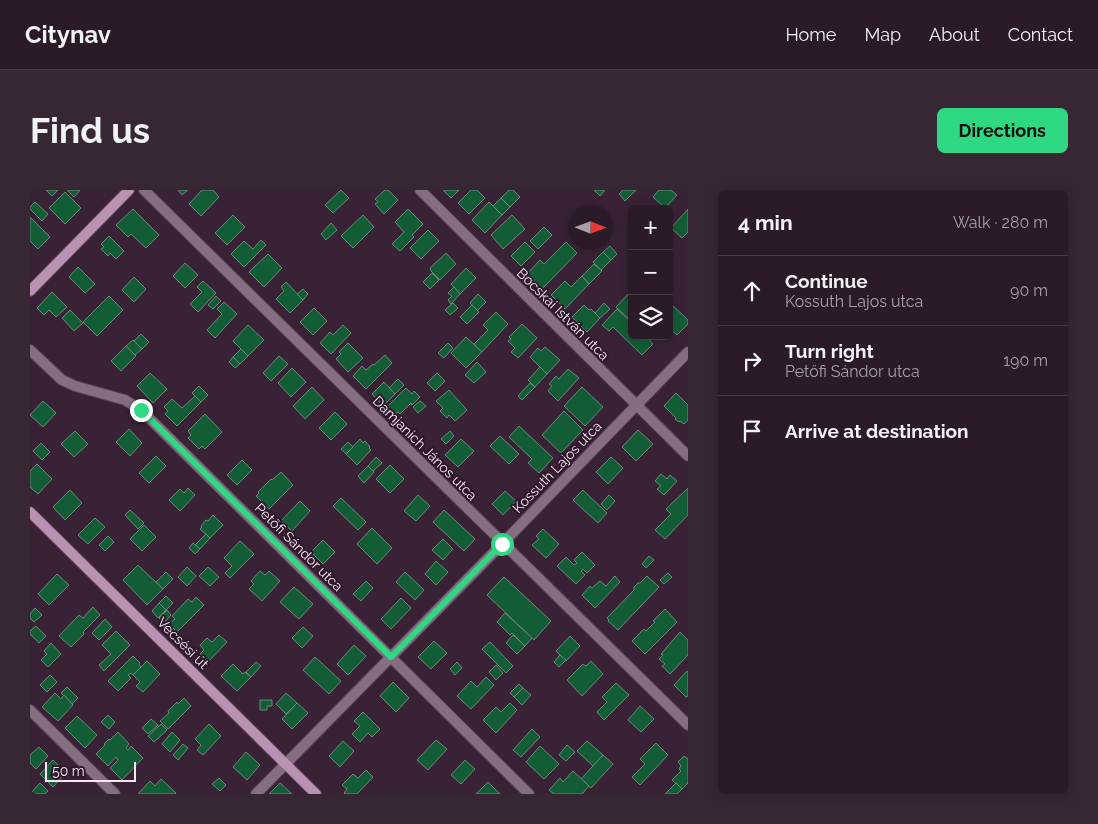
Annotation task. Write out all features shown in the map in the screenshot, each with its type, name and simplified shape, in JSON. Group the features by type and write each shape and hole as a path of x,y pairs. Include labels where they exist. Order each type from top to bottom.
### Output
{"main road":[{"path":"30,291 128,190"},
{"name":"Vecsési út","path":"30,512 316,794"}],"street":[{"name":"Damjanich János utca","path":"144,190 688,726"},
{"name":"Bocskai István utca","path":"420,190 688,456"},
{"name":"Petőfi Sándor utca","path":"30,350 62,380 74,386 125,400 141,410 529,794"},
{"name":"Kossuth Lajos utca","path":"256,794 688,352"},
{"path":"30,710 115,794"}],"building":[{"path":"46,190 58,190 52,196"},
{"path":"67,190 80,190 74,197"},
{"path":"178,190 188,190 182,195"},
{"path":"202,190 213,190 219,197 201,216 189,204"},
{"path":"341,190 349,198 333,213 325,205"},
{"path":"385,190 388,190 398,200 384,214 375,204 378,202 375,199"},
{"path":"443,190 459,190 451,198"},
{"path":"471,190 477,190 485,198 469,214 458,203"},
{"path":"509,190 513,190 520,197 510,207 501,198"},
{"path":"594,190 605,190 600,196"},
{"path":"623,190 636,190 625,201 619,194"},
{"path":"659,190 671,190 677,195 668,205 662,205 653,197"},
{"path":"65,192 81,208 65,224 49,208"},
{"path":"501,198 510,207 502,215 493,206"},
{"path":"35,202 48,214 42,221 30,209"},
{"path":"489,202 502,215 485,233 472,220"},
{"path":"133,209 159,235 146,248 131,234 128,237 116,225"},
{"path":"408,209 423,224 412,235 414,237 400,251 392,244 404,232 395,222"},
{"path":"688,209 688,232 682,238 673,230 673,226"},
{"path":"233,215 245,227 227,245 215,233"},
{"path":"363,215 374,227 353,248 341,236"},
{"path":"512,215 525,229 503,249 491,235"},
{"path":"30,217 50,237 38,249 30,241"},
{"path":"331,223 337,230 326,240 321,234"},
{"path":"544,227 552,235 538,249 530,241"},
{"path":"428,230 439,241 421,259 410,248"},
{"path":"109,236 124,251 116,259 110,253 108,256 101,249 104,247 101,244"},
{"path":"261,240 266,245 244,267 231,254 244,241 253,249"},
{"path":"525,242 535,252 521,266 511,256"},
{"path":"566,242 568,250 574,250 577,253 542,289 527,274 540,260 544,264"},
{"path":"613,249 617,254 611,260 603,252"},
{"path":"603,252 611,260 601,270 593,262"},
{"path":"446,253 456,264 440,280 430,268"},
{"path":"268,254 282,268 264,287 249,272"},
{"path":"185,263 198,275 185,288 173,276"},
{"path":"594,264 602,271 589,284 582,276"},
{"path":"78,267 95,284 85,293 69,277"},
{"path":"466,268 476,278 460,294 451,284"},
{"path":"432,273 439,280 430,289 423,282"},
{"path":"582,276 589,284 565,309 551,295 565,281 571,287"},
{"path":"134,277 146,289 134,302 122,290"},
{"path":"203,281 216,293 198,312 190,304 202,292 197,287"},
{"path":"286,282 303,300 290,313 276,299 284,291 281,287"},
{"path":"454,287 460,294 451,304 448,300 452,296 448,293"},
{"path":"303,289 308,294 303,300 297,294"},
{"path":"52,292 67,307 56,317 49,310 44,315 37,308"},
{"path":"478,294 486,302 477,311 470,303"},
{"path":"628,294 628,318 616,307"},
{"path":"109,296 123,310 97,336 83,322"},
{"path":"216,296 221,301 213,309 208,305"},
{"path":"224,302 237,314 215,338 207,330 222,314 217,309"},
{"path":"453,303 458,308 450,315 445,310"},
{"path":"604,303 610,309 600,318 595,313"},
{"path":"472,305 479,312 467,324 460,317"},
{"path":"584,305 600,318 587,332 572,317"},
{"path":"673,306 688,320 688,324 677,335 673,332"},
{"path":"314,308 327,321 313,335 300,322"},
{"path":"617,309 628,319 628,340 650,340 653,344 642,355 613,327 609,331 602,325"},
{"path":"70,310 83,323 74,331 62,318"},
{"path":"496,312 508,324 482,352 474,344 488,330 483,325"},
{"path":"522,324 537,338 518,358 511,352 515,348 508,341 511,339 509,337"},
{"path":"248,325 264,340 248,356 233,341"},
{"path":"343,325 351,333 331,354 320,343 330,332 333,335"},
{"path":"141,334 149,342 142,349 134,341"},
{"path":"466,337 482,352 466,368 451,353"},
{"path":"133,340 142,349 135,355 126,346"},
{"path":"348,343 363,358 348,372 336,359 341,354 339,352"},
{"path":"448,343 453,348 444,358 438,353"},
{"path":"126,346 136,356 121,371 111,361"},
{"path":"545,347 560,360 547,374 530,357 538,348 541,351"},
{"path":"241,349 248,356 240,364 233,357"},
{"path":"385,355 392,363 366,389 353,376 362,366 366,370"},
{"path":"279,356 288,364 271,381 263,373"},
{"path":"233,357 240,364 235,368 229,362"},
{"path":"477,362 486,372 474,383 465,375"},
{"path":"540,367 547,374 535,387 528,380"},
{"path":"292,368 306,382 291,397 278,383"},
{"path":"568,369 579,378 558,401 548,391 552,386 549,384 556,376 559,379"},
{"path":"150,373 167,389 153,403 137,386"},
{"path":"437,373 445,381 435,391 427,383"},
{"path":"398,379 404,385 395,394 389,388"},
{"path":"384,382 395,394 383,406 372,394"},
{"path":"530,383 535,387 522,400 518,396"},
{"path":"199,386 208,395 201,402 192,393"},
{"path":"312,387 324,400 305,419 293,406"},
{"path":"582,387 603,407 585,426 564,406"},
{"path":"406,388 412,394 414,391 420,397 400,414 398,412 395,414 388,406"},
{"path":"449,390 467,410 455,421 449,415 447,418 440,411 443,408 436,401"},
{"path":"676,393 688,405 688,420 684,424 675,419 664,406"},
{"path":"195,396 201,402 177,426 165,414 168,411 164,407 172,399 182,408"},
{"path":"43,401 56,413 43,427 30,415"},
{"path":"420,401 426,406 418,413 413,407"},
{"path":"564,411 583,430 561,453 542,435"},
{"path":"335,412 347,424 331,440 319,428"},
{"path":"205,414 222,432 205,449 202,446 199,449 188,438 191,435 188,431"},
{"path":"519,426 553,458 539,473 528,463 532,459 509,437"},
{"path":"129,429 142,443 130,456 116,442"},
{"path":"638,430 653,444 636,461 622,447"},
{"path":"75,431 88,444 74,457 61,444"},
{"path":"450,431 454,436 446,444 441,439"},
{"path":"500,436 519,454 509,464 490,446"},
{"path":"360,439 363,443 365,441 371,450 357,465 346,454"},
{"path":"461,439 474,451 458,467 445,455"},
{"path":"348,442 353,447 346,454 341,449"},
{"path":"41,443 50,452 42,460 33,451"},
{"path":"156,456 166,466 149,483 139,473"},
{"path":"376,457 382,463 373,471 368,466"},
{"path":"611,457 623,468 608,484 596,472"},
{"path":"242,460 252,470 237,485 227,475"},
{"path":"37,464 52,479 38,494 30,487 30,471"},
{"path":"390,465 404,479 390,493 376,479"},
{"path":"368,466 374,472 364,483 358,476"},
{"path":"281,472 293,485 269,509 256,496 271,479"},
{"path":"661,474 667,479 670,475 677,481 664,495 657,489 661,486 655,481"},
{"path":"188,488 195,495 180,511 169,500 180,489 184,493"},
{"path":"688,488 688,515 665,539 655,530 671,514 666,509"},
{"path":"70,490 82,503 65,520 53,507"},
{"path":"583,490 607,513 598,523 573,500"},
{"path":"505,491 516,501 503,515 492,504"},
{"path":"418,495 430,506 416,521 404,511"},
{"path":"609,495 615,501 607,510 601,504"},
{"path":"341,498 366,522 358,530 333,506"},
{"path":"300,501 310,511 292,531 281,521"},
{"path":"130,510 144,523 138,529 125,515"},
{"path":"444,510 475,539 464,551 433,522"},
{"path":"213,515 223,525 210,538 200,529 206,520 208,521"},
{"path":"95,518 105,527 88,544 78,535"},
{"path":"144,525 156,537 142,551 130,539"},
{"path":"372,528 392,548 377,564 357,544"},
{"path":"543,529 559,544 546,558 532,545 539,539 536,536"},
{"path":"206,534 210,538 200,549 195,545"},
{"path":"108,536 114,542 105,551 99,545"},
{"path":"443,539 453,549 443,560 432,550"},
{"path":"323,540 335,552 323,564 311,552"},
{"path":"240,541 254,554 230,578 225,573 232,566 224,558"},
{"path":"193,543 200,549 195,554 189,548"},
{"path":"582,552 595,565 587,573 583,569 581,571 585,575 576,584 557,566 566,557 574,565 577,563 574,560"},
{"path":"649,556 654,560 646,568 642,564"},
{"path":"436,561 448,572 436,585 425,574"},
{"path":"138,565 163,589 147,605 123,580"},
{"path":"187,567 196,576 187,586 178,577"},
{"path":"208,567 219,577 210,586 199,576"},
{"path":"260,571 265,575 269,571 280,581 262,601 249,589 254,584 251,581"},
{"path":"166,572 173,579 163,589 156,582"},
{"path":"405,572 424,590 415,600 396,582"},
{"path":"668,573 672,577 664,584 660,580"},
{"path":"57,574 69,585 49,605 38,594"},
{"path":"615,576 620,582 595,608 582,595 590,586 592,588 600,581 606,586"},
{"path":"647,576 659,587 618,630 607,618 634,590 634,587"},
{"path":"504,577 551,621 534,640 487,595"},
{"path":"366,581 373,588 361,601 353,594"},
{"path":"294,587 313,604 299,619 280,602"},
{"path":"166,596 173,603 166,610 159,603"},
{"path":"196,597 204,605 177,632 169,624 175,619 172,616 188,599 192,602"},
{"path":"401,598 411,608 391,629 381,619"},
{"path":"159,603 166,610 158,618 152,611"},
{"path":"93,607 100,615 71,647 59,636 79,615 83,618"},
{"path":"35,608 42,615 34,622 30,618 30,614"},
{"path":"665,609 677,622 645,654 632,641 644,629 646,631"},
{"path":"167,610 171,615 164,623 159,618"},
{"path":"505,613 532,638 525,646 497,622"},
{"path":"105,619 112,627 99,640 92,633"},
{"path":"36,626 46,636 39,643 30,634 30,631"},
{"path":"303,627 313,636 302,648 292,638"},
{"path":"116,631 130,645 104,671 99,665 111,654 102,645"},
{"path":"680,632 688,640 688,655 670,674 662,666 665,664 659,659"},
{"path":"219,635 227,642 208,662 200,654 204,650 200,645 207,638 212,642"},
{"path":"513,635 525,646 517,654 506,643"},
{"path":"570,636 580,646 566,661 556,651"},
{"path":"434,641 447,653 431,669 418,657"},
{"path":"490,642 513,666 506,673 482,649"},
{"path":"51,643 61,654 48,667 41,660 47,654 44,651"},
{"path":"354,645 366,656 348,675 337,664"},
{"path":"560,655 566,660 559,667 554,662"},
{"path":"133,656 140,663 141,667 133,675 131,673 128,675 131,678 118,691 108,681"},
{"path":"315,657 341,681 329,694 303,670"},
{"path":"147,661 160,674 143,692 136,686 140,682 133,675"},
{"path":"591,661 603,674 582,696 567,680 583,664 586,666"},
{"path":"256,662 261,666 251,677 246,672"},
{"path":"457,662 462,668 455,675 450,669"},
{"path":"233,664 243,674 245,672 251,677 237,691 221,676"},
{"path":"496,665 503,673 496,680 489,672"},
{"path":"687,671 688,696 686,697 674,685"},
{"path":"50,675 57,682 47,692 40,685"},
{"path":"486,677 494,685 471,709 457,696 471,681 477,687"},
{"path":"393,682 409,698 396,712 380,696"},
{"path":"616,683 629,695 604,720 597,712 607,702 602,697"},
{"path":"519,684 523,688 514,697 510,693"},
{"path":"67,687 78,698 72,704 61,693"},
{"path":"523,688 531,695 522,705 514,697"},
{"path":"55,693 61,699 64,695 73,705 58,721 42,707"},
{"path":"286,693 297,703 286,714 276,704"},
{"path":"184,698 191,706 168,729 160,721 177,702 178,704"},
{"path":"260,700 272,700 272,706 267,706 267,710 260,710"},
{"path":"297,703 308,713 292,729 282,719"},
{"path":"510,703 517,710 496,733 483,720 496,707 501,712"},
{"path":"640,706 654,719 641,732 628,720"},
{"path":"363,712 380,729 372,737 368,733 360,742 352,734 360,726 354,721"},
{"path":"108,715 115,722 109,729 101,722"},
{"path":"77,716 97,735 85,748 65,728"},
{"path":"151,719 158,725 148,734 142,728"},
{"path":"161,724 167,730 154,742 148,736"},
{"path":"209,724 221,736 203,755 197,750 201,745 195,739"},
{"path":"532,729 540,737 521,757 513,750"},
{"path":"118,732 129,744 126,748 128,750 131,746 143,758 122,780 110,768 118,760 116,757 108,766 96,754"},
{"path":"172,732 180,740 170,752 162,744"},
{"path":"436,740 447,749 428,770 417,760"},
{"path":"343,741 354,751 340,767 329,756"},
{"path":"587,741 603,755 593,766 577,751"},
{"path":"656,743 668,755 640,785 632,777 645,764 640,759"},
{"path":"183,744 188,748 178,760 173,755"},
{"path":"567,745 575,752 566,761 559,755"},
{"path":"540,746 559,764 544,779 526,762"},
{"path":"39,747 48,756 36,769 30,763 30,755"},
{"path":"246,752 260,765 247,780 233,767"},
{"path":"603,755 613,764 591,788 581,779"},
{"path":"684,756 688,759 688,783 682,789 672,780 681,771 679,769 681,766 678,762"},
{"path":"53,760 66,773 53,787 40,774"},
{"path":"465,760 475,769 461,784 451,775"},
{"path":"366,770 373,777 357,794 345,794 347,789 342,785 353,774 358,778"},
{"path":"573,771 589,786 582,794 554,794 549,790 560,778 563,782"},
{"path":"219,778 226,785 220,791 212,784"},
{"path":"161,779 175,794 138,794 150,781 155,786"},
{"path":"488,782 500,794 476,794"},
{"path":"40,783 48,791 45,794 30,794"},
{"path":"280,783 292,794 269,794"},
{"path":"676,783 682,789 677,794 665,794"}],"route":[{"path":"141,410 391,657 502,544"}]}
